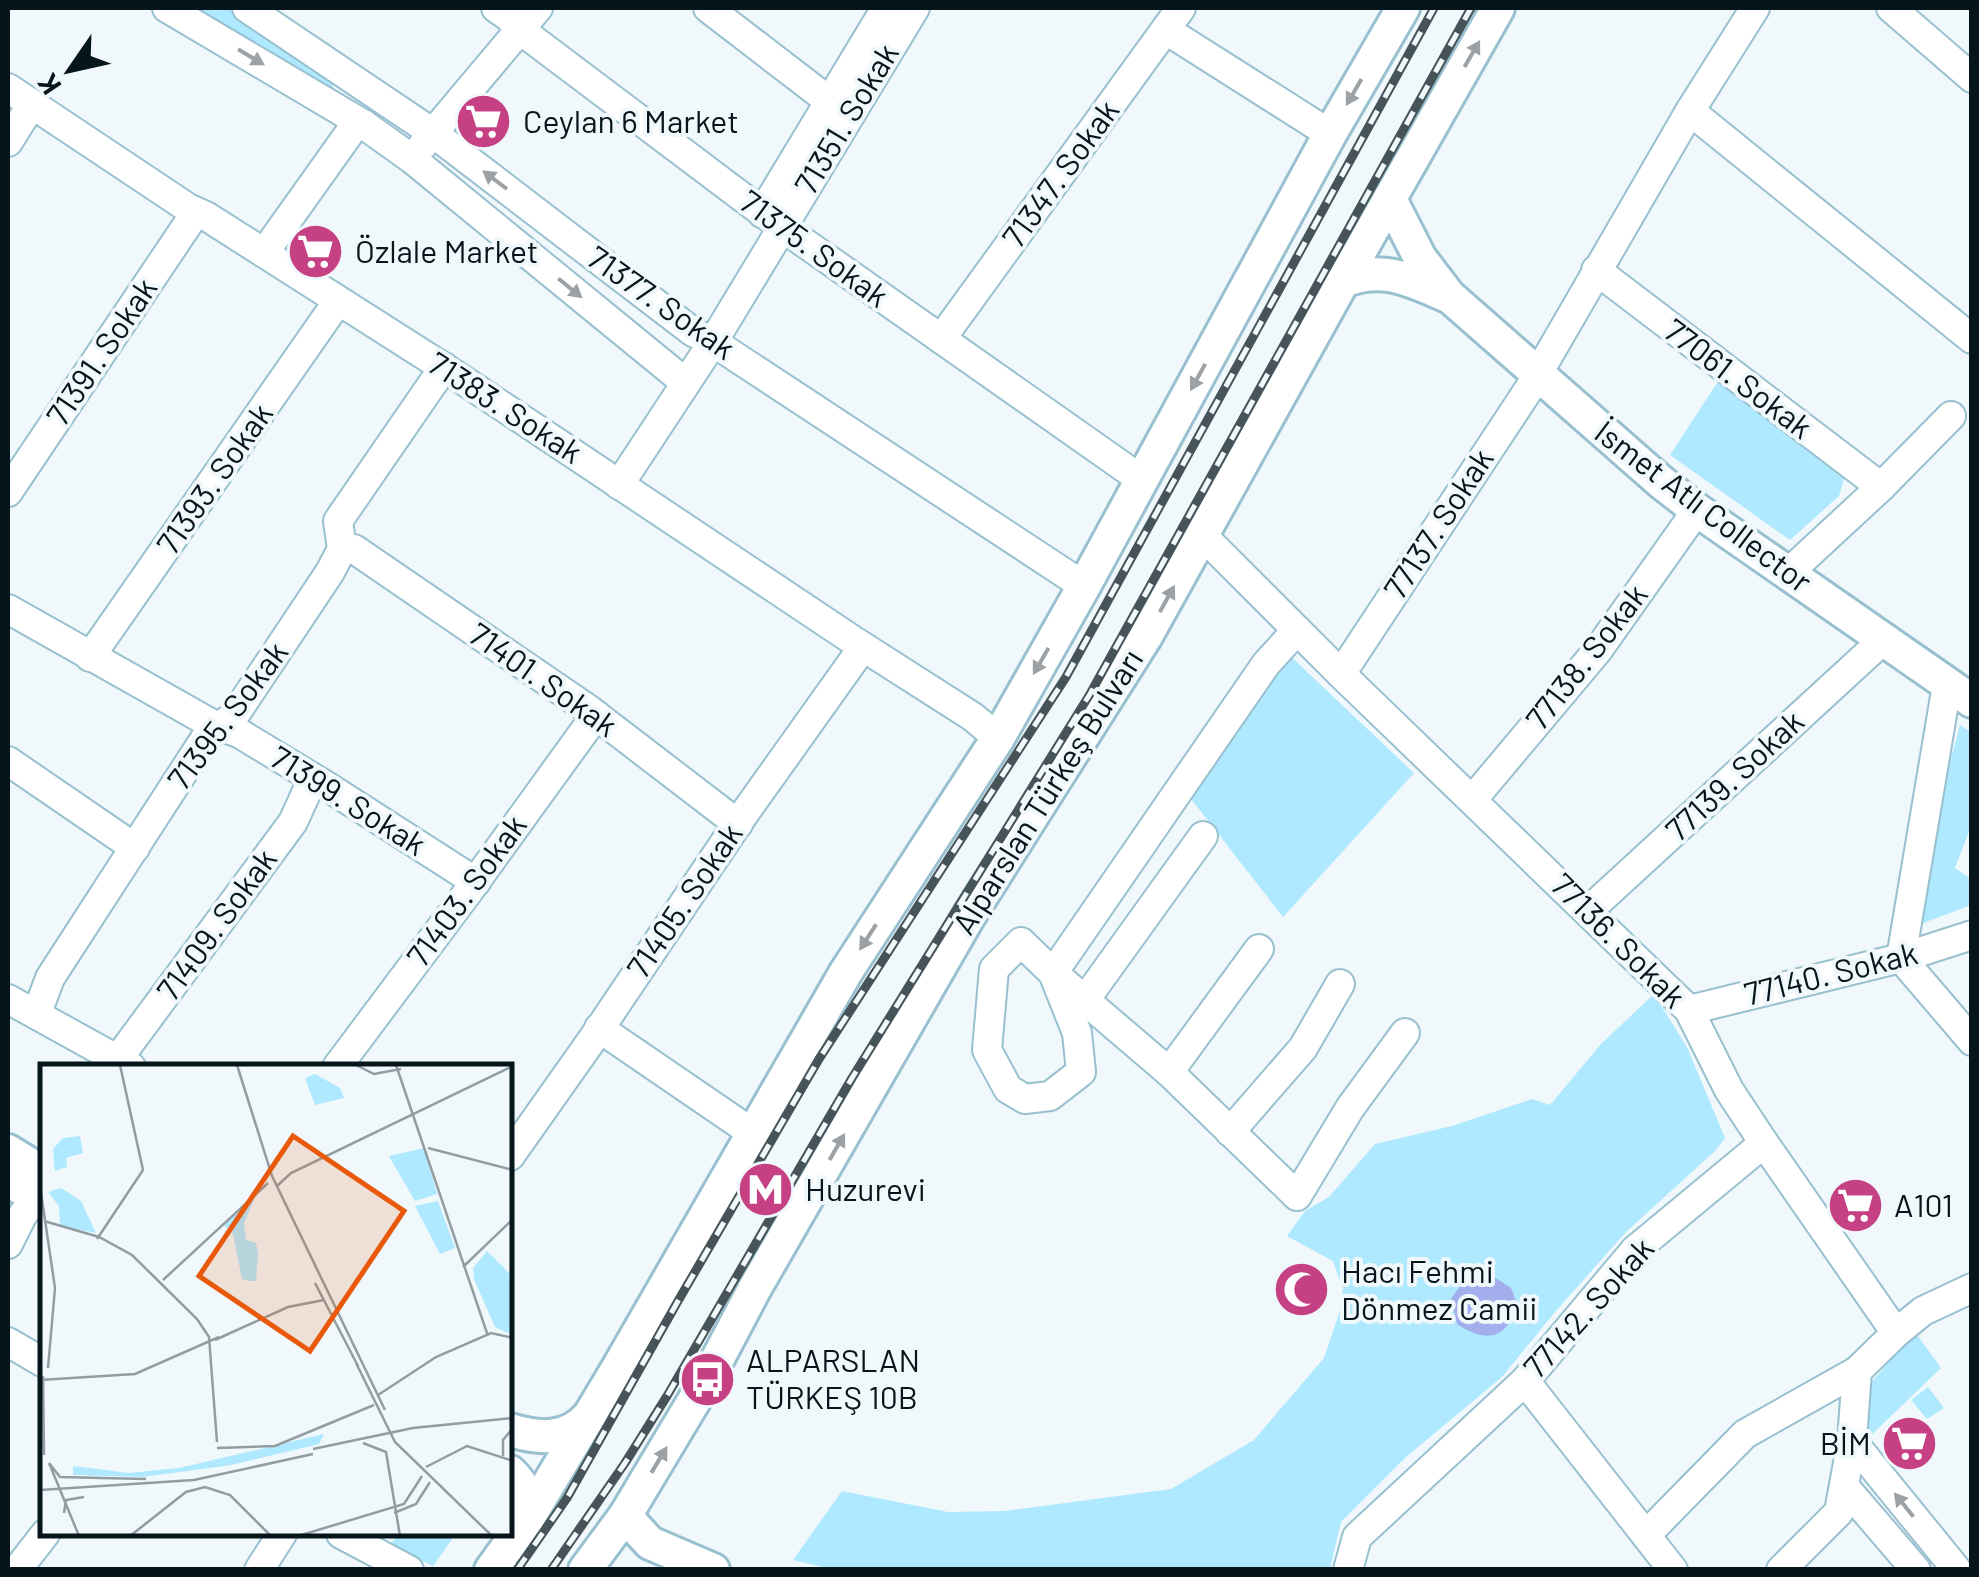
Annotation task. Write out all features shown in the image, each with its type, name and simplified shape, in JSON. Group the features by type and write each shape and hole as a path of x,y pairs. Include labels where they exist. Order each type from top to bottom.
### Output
{"main road":[{"path":"491,1570 592,1412 846,972 998,738 1403,8"},
{"name":"Alparslan Türkeş Bulvarı","path":"585,1570 625,1516 707,1379 755,1288 970,914 1146,636 1498,8"},
{"path":"1390,199 1420,258 1449,296"},
{"path":"1342,281 1355,276 1400,275 1449,296"},
{"name":"İsmet Atlı Collector","path":"1449,296 1696,510 1959,693"},
{"path":"8,1151 40,1188"},
{"path":"8,1180 40,1189"},
{"path":"512,1431 556,1436 573,1429 592,1412"},
{"path":"512,1474 529,1500 526,1520"},
{"path":"625,1516 650,1544 714,1570"}],"street":[{"name":"71377. Sokak","path":"171,8 362,124 412,160 686,383"},
{"name":"71377. Sokak","path":"248,8 433,133 693,332 714,342 1084,586"},
{"name":"71375. Sokak","path":"496,8 772,220 1142,480"},
{"path":"412,160 538,8"},
{"path":"708,8 829,101"},
{"name":"71351. Sokak","path":"619,485 714,342 829,101 886,8"},
{"name":"71351. Sokak","path":"772,220 914,8"},
{"name":"77137. Sokak","path":"1341,674 1537,374 1690,111 1755,8"},
{"path":"1891,8 1972,78"},
{"path":"1173,19 1330,134"},
{"name":"71347. Sokak","path":"941,339 1173,19"},
{"name":"71383. Sokak","path":"8,88 444,368 973,717 998,738"},
{"path":"8,142 32,104"},
{"path":"1690,111 1972,339"},
{"path":"264,253 353,128 362,124"},
{"name":"71391. Sokak","path":"8,492 196,212"},
{"name":"77061. Sokak","path":"1596,270 1881,487"},
{"name":"71393. Sokak","path":"90,656 338,301"},
{"name":"71395. Sokak","path":"39,1016 50,978 206,737 234,716 330,572 342,549 338,521 444,368"},
{"path":"1788,574 1951,416"},
{"name":"77138. Sokak","path":"1473,800 1598,650 1696,510"},
{"name":"77136. Sokak","path":"1202,535 1689,1010 1729,1090 1896,1332"},
{"name":"71401. Sokak","path":"342,549 354,549 596,715 738,824"},
{"name":"71399. Sokak","path":"8,608 210,723 239,733 476,882"},
{"path":"1053,973 1266,664 1298,630"},
{"name":"77139. Sokak","path":"1588,911 1882,641"},
{"name":"71405. Sokak","path":"512,1153 863,646"},
{"path":"1959,693 1902,958 1972,1042"},
{"name":"71403. Sokak","path":"340,1064 596,715"},
{"path":"8,761 135,848"},
{"name":"71409. Sokak","path":"121,1064 292,822 313,778"},
{"path":"1085,1000 1203,836"},
{"name":"77140. Sokak","path":"1689,1010 1902,958 1972,935"},
{"path":"1053,973 1077,1032 1081,1072 1050,1096 1025,1098 1008,1090 987,1050 994,968 1021,942 1169,1072 1297,1196 1350,1108 1405,1033"},
{"path":"1169,1072 1259,949"},
{"path":"1230,1132 1303,1048 1340,984"},
{"path":"8,999 118,1064"},
{"path":"600,1028 754,1134"},
{"name":"77142. Sokak","path":"1348,1570 1357,1536 1525,1382 1635,1250 1764,1144"},
{"path":"8,1244 40,1190"},
{"path":"1646,1536 1745,1434 1857,1370 1923,1311 1972,1288"},
{"path":"8,1342 40,1361"},
{"path":"1782,1570 1839,1512 1852,1441 1857,1370"},
{"path":"1525,1382 1673,1570"},
{"path":"1852,1441 1957,1570"},
{"path":"1844,1486 1916,1570"},
{"path":"17,1570 43,1537"},
{"path":"259,1570 280,1537"},
{"path":"347,1537 410,1570"}],"shaded area":[{"path":"194,8 235,8 326,64 334,90"},
{"path":"1719,380 1847,469 1839,496 1790,540 1670,455"},
{"path":"1286,652 1414,773 1283,917 1181,786"},
{"path":"1960,725 1971,732 1972,824 1955,868 1971,879 1971,905 1918,925 1909,914"},
{"path":"1654,994 1687,1047 1725,1138 1626,1232 1502,1377 1406,1457 1341,1522 1330,1569 835,1570 793,1560 842,1491 948,1512 1004,1511 1171,1489 1254,1440 1324,1358 1339,1314 1343,1289 1333,1261 1287,1236 1305,1211 1329,1197 1375,1144 1452,1126 1532,1099 1550,1105 1601,1044"},
{"path":"1488,1273 1511,1288 1518,1306 1501,1332 1486,1336 1457,1324 1451,1299 1466,1277"},
{"path":"1915,1332 1941,1368 1868,1438 1862,1393"},
{"path":"1928,1387 1944,1408 1927,1419 1911,1400"},
{"path":"395,1537 454,1537 433,1566 391,1545"}],"railway":[{"path":"517,1570 567,1498 819,1059 1066,677 1434,8"},
{"path":"551,1570 667,1396 852,1078 1090,694 1471,8"}],"place":[{"name":"Ceylan 6 Market","path":"484,122"},
{"name":"Özlale Market","path":"316,252"},
{"name":"Huzurevi","path":"766,1190"},
{"name":"A101","path":"1855,1206"},
{"name":"Hacı Fehmi Dönmez Camii","path":"1302,1290"},
{"name":"ALPARSLAN TÜRKEŞ 10B","path":"707,1379"},
{"name":"BİM","path":"1910,1444"}]}
